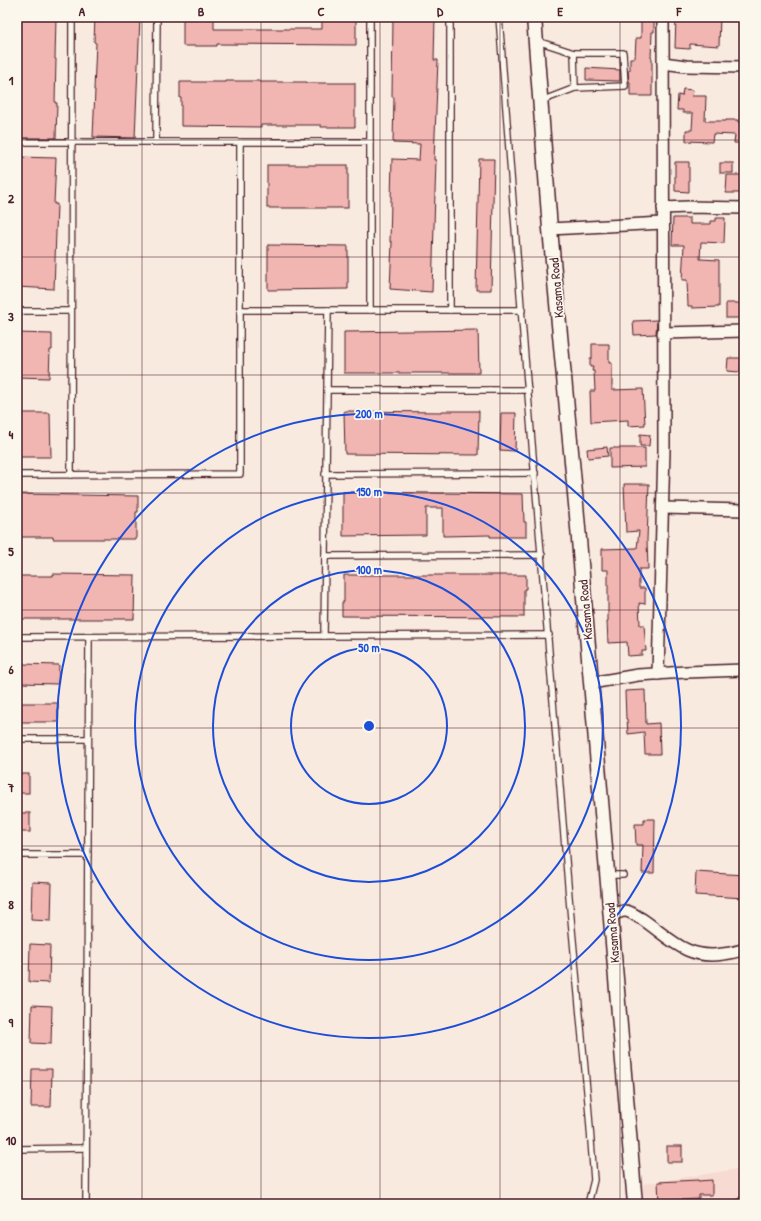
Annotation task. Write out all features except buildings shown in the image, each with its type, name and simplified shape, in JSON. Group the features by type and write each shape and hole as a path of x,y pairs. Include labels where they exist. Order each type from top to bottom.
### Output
{"street":[{"name":"Kasama Road","path":"534,17 550,229 636,1204"},
{"path":"658,674 664,450 663,17"},
{"path":"663,63 686,66 744,67"},
{"path":"663,208 744,208"},
{"path":"550,229 663,223"},
{"path":"664,333 744,331"},
{"path":"663,508 744,510"},
{"path":"591,683 638,675 744,670"},
{"path":"611,916 626,911 630,912 677,945 690,952 702,955 738,952 744,949"}],"lane":[{"path":"71,474 72,17"},
{"path":"156,142 157,17"},
{"path":"370,17 370,310"},
{"path":"450,17 450,310"},
{"path":"499,17 569,897 594,1180 588,1204"},
{"path":"536,41 574,53 623,53 625,86 575,88 541,101"},
{"path":"574,53 575,88"},
{"path":"17,142 370,142"},
{"path":"17,475 240,474 240,142"},
{"path":"240,310 522,310"},
{"path":"324,636 328,310"},
{"path":"17,311 71,311"},
{"path":"327,390 528,390"},
{"path":"326,474 535,473"},
{"path":"325,556 542,555"},
{"path":"17,637 549,635"},
{"path":"86,1204 88,637"},
{"path":"17,740 88,739"},
{"path":"17,855 88,855"},
{"path":"607,875 623,875"},
{"path":"17,1149 86,1148"},
{"path":"738,1204 744,1198"}],"shaded area":[{"path":"744,1168 744,1204 645,1204 642,1184"}]}
